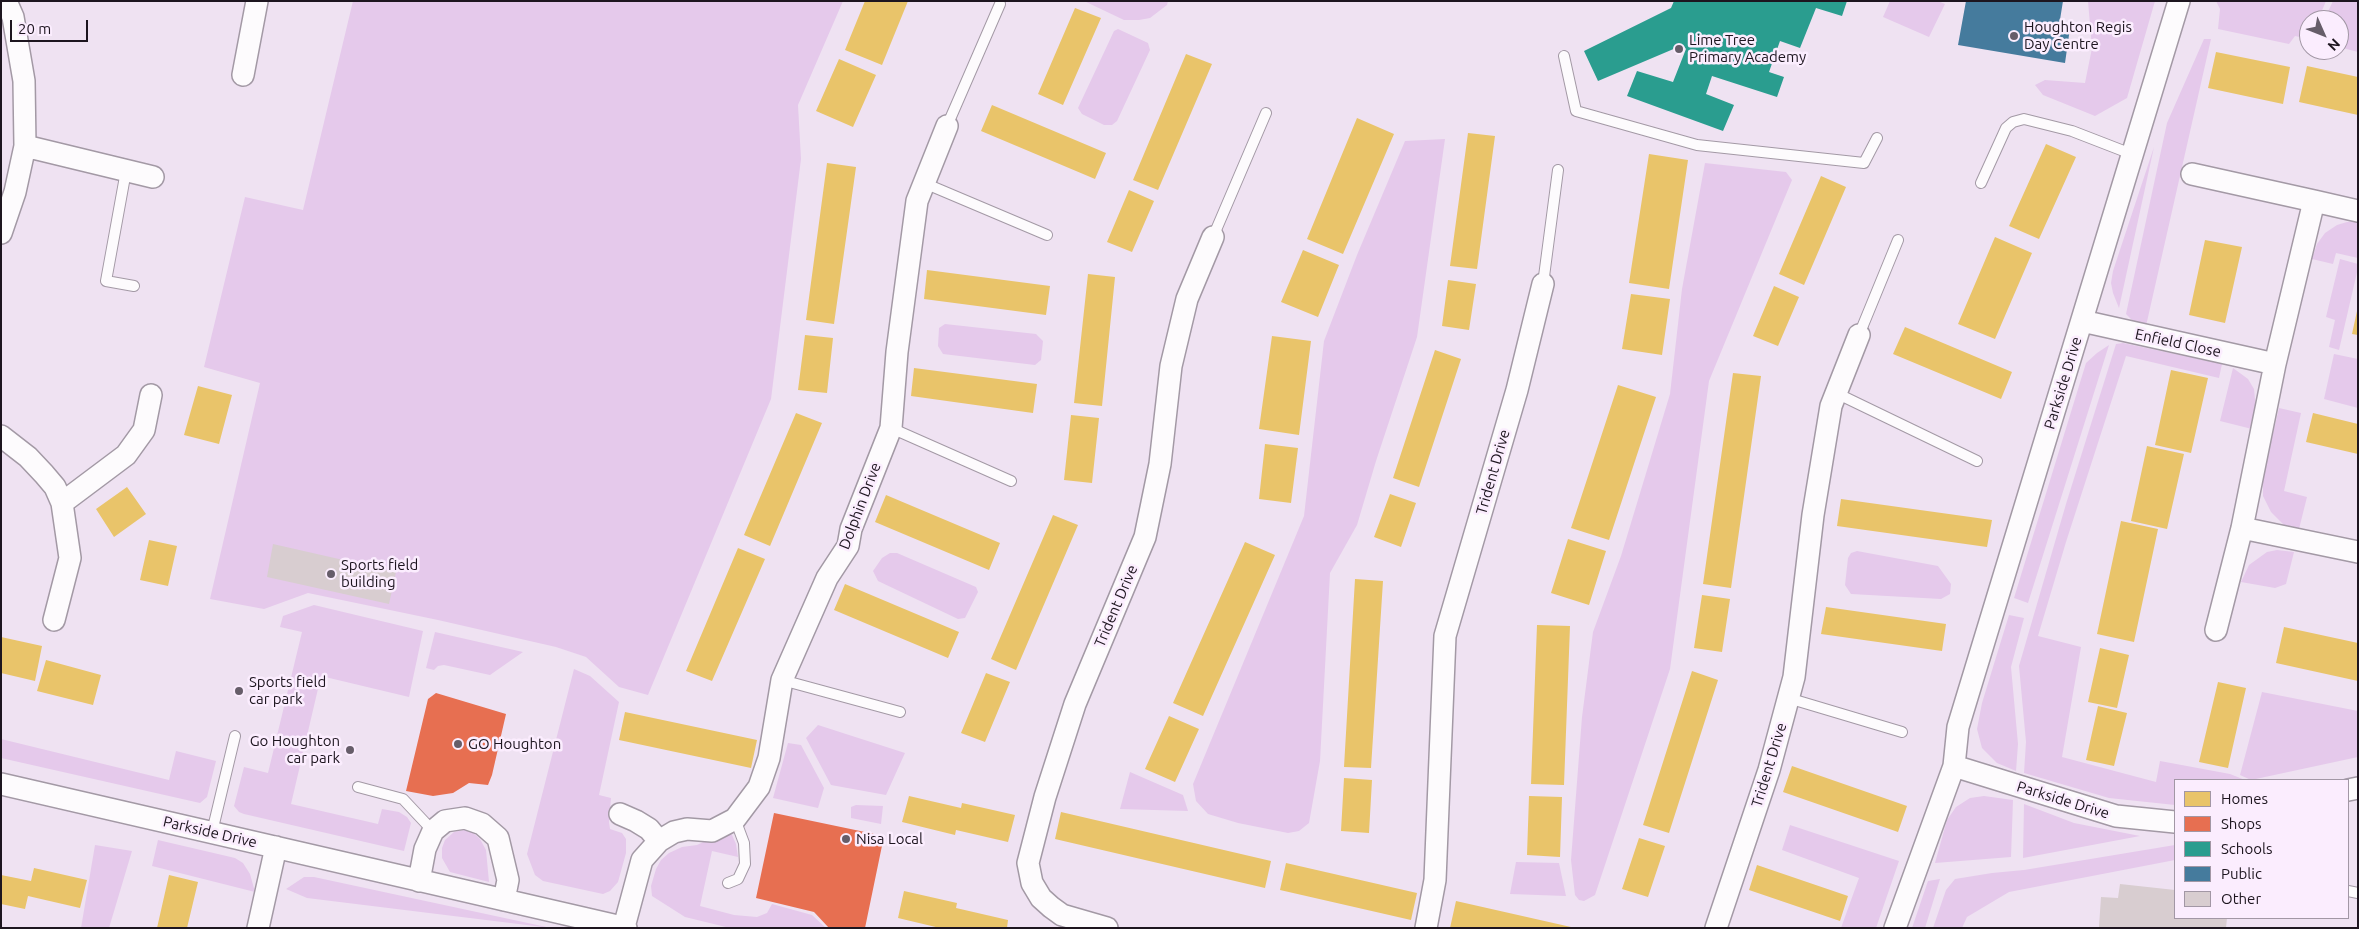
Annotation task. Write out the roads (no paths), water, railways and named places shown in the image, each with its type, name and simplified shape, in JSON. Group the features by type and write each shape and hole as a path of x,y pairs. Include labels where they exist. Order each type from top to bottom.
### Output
{"street":[{"path":"1,233 15,192 26,146 24,81 13,18 6,1"},
{"path":"243,75 257,1"},
{"name":"Parkside Drive","path":"1895,928 1954,766 1958,727 2134,155 2179,1"},
{"name":"Dolphin Drive","path":"625,928 642,860 658,841 674,832 687,829 712,831 735,819 759,787 769,758 782,680 825,582 848,546 851,529 891,428 902,311 917,202 947,126"},
{"path":"26,146 153,177"},
{"path":"2192,174 2358,212"},
{"path":"2216,630 2242,528 2275,364 2314,201"},
{"name":"Trident Drive","path":"1107,928 1062,915 1051,907 1041,898 1032,883 1028,864 1045,797 1075,704 1145,537 1160,464 1171,366 1187,299 1213,237"},
{"name":"Trident Drive","path":"1426,928 1435,880 1445,636 1517,390 1543,284"},
{"name":"Enfield Close","path":"2082,321 2275,364"},
{"name":"Trident Drive","path":"1716,928 1769,770 1794,677 1820,468 1831,406 1859,335"},
{"path":"62,503 126,455 144,430 152,396"},
{"path":"1,436 28,457 44,474 55,487 62,503 70,558 54,620"},
{"path":"2242,528 2358,552"},
{"name":"Parkside Drive","path":"1954,766 2116,816 2174,822"},
{"name":"Parkside Drive","path":"1,784 625,928"},
{"path":"620,814 649,829 658,841"},
{"path":"419,881 425,849 433,831 445,821 465,818 482,824 498,838 508,880 504,900"},
{"path":"258,928 276,847"}],"lane":[{"path":"947,126 1000,4"},
{"path":"1564,56 1576,111 1697,145 1864,164 1877,138"},
{"path":"1213,237 1266,114"},
{"path":"1981,183 2006,128 2013,122 2024,119 2041,122 2134,155"},
{"path":"1543,284 1558,170"},
{"path":"126,171 106,281 134,286"},
{"path":"924,183 1047,235"},
{"path":"1859,335 1898,240"},
{"path":"1836,393 1977,461"},
{"path":"891,428 1011,481"},
{"path":"782,680 900,712"},
{"path":"1788,698 1902,732"},
{"path":"212,832 235,736"},
{"path":"358,788 403,799 433,831"},
{"path":"728,883 738,879 745,864 744,843 735,819"}],"place":[{"name":"Houghton Regis Day Centre","path":"2014,36"},
{"name":"Lime Tree Primary Academy","path":"1679,49"},
{"name":"Sports field building","path":"331,574"},
{"name":"Sports field car park","path":"239,691"},
{"name":"GO Houghton","path":"458,744"},
{"name":"Go Houghton car park","path":"350,750"},
{"name":"Nisa Local","path":"846,839"}]}
